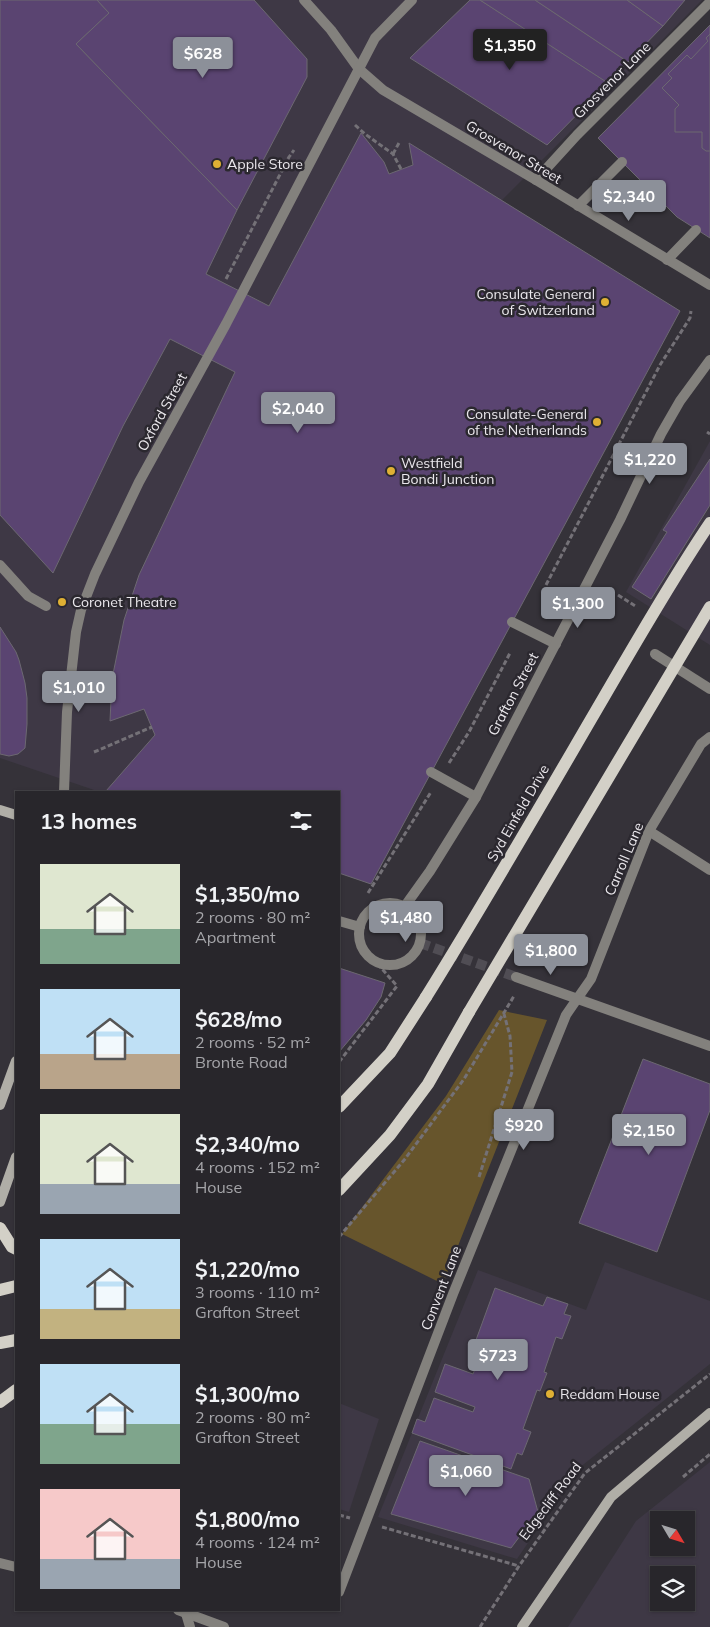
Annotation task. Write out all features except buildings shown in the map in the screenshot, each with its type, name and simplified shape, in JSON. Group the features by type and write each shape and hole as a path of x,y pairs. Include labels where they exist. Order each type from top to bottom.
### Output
{"main road":[{"name":"Syd Einfeld Drive","path":"340,1106 390,1052 426,997 471,924 657,606 710,522"},
{"path":"340,1189 390,1135 428,1084 468,1012 710,607"},
{"path":"0,1228 15,1248"},
{"path":"0,1290 15,1286"},
{"path":"0,1343 15,1340"},
{"path":"0,1402 15,1391"}],"street":[{"name":"Grosvenor Street","path":"304,0 331,30 359,69 383,90 710,285"},
{"name":"Oxford Street","path":"64,791 66,712 76,632 81,610 95,574 139,482 226,324 375,38 412,0"},
{"name":"Grosvenor Lane","path":"536,180 577,135 710,2"},
{"path":"578,206 622,162"},
{"path":"667,260 696,230"},
{"name":"Grafton Street","path":"405,906 430,871 476,797 620,520 661,434 680,401 710,360"},
{"path":"0,565 28,596 46,606"},
{"path":"512,622 556,644"},
{"path":"656,654 710,689"},
{"name":"Carroll Lane","path":"577,999 590,979 649,831 701,744 710,737"},
{"path":"431,772 476,797"},
{"path":"0,810 15,815"},
{"path":"649,831 710,870"},
{"path":"392,902 405,906 414,912 420,922 422,932 420,944 410,958 401,964 390,965 376,962 368,956 361,946 360,928 364,917 371,909 381,904 392,902"},
{"path":"340,921 360,928"},
{"path":"516,977 710,1046"},
{"name":"Convent Lane","path":"340,1589 495,1189 566,1015 577,999"},
{"path":"0,1105 15,1064"},
{"path":"0,1202 15,1160"},
{"path":"522,1627 611,1497 710,1413"},
{"path":"0,1563 15,1567"},
{"path":"183,1611 190,1627"},
{"path":"183,1611 224,1627"}],"path":[{"path":"355,125 393,154 401,169"},
{"path":"393,154 400,141"},
{"path":"650,209 658,198"},
{"path":"546,585 660,365 690,318 691,311"},
{"path":"94,752 152,727"},
{"path":"340,1061 397,986 376,962"},
{"path":"340,1236 416,1143 464,1079 505,1013 510,1036 512,1072 477,1183 495,1189"},
{"name":"Edgecliff Road","path":"480,1627 519,1566 585,1473 710,1374"},
{"path":"683,1476 710,1454"},
{"path":"340,1515 519,1566"}],"shaded area":[{"name":"Westfield Bondi Junction","path":"0,0 702,0 497,205 680,311 371,884 340,874 340,791 97,791 0,758"},
{"path":"710,441 710,645 626,592"},
{"path":"499,1010 547,1020 443,1284 342,1234 446,1096"},
{"name":"Reddam House","path":"605,1262 710,1301 710,1364 579,1468 517,1559 378,1517 478,1270 586,1310"},
{"path":"340,1403 379,1419 349,1512 340,1509"},
{"path":"710,1462 710,1627 568,1627 636,1521"}],"tunnel":[{"path":"420,943 516,977"}],"place":[{"name":"Apple Store","path":"217,164"},
{"name":"Consulate General of Switzerland","path":"605,302"},
{"name":"Consulate-General of the Netherlands","path":"597,422"},
{"name":"Westfield Bondi Junction","path":"391,471"},
{"name":"Coronet Theatre","path":"62,602"},
{"name":"Reddam House","path":"550,1394"}]}
